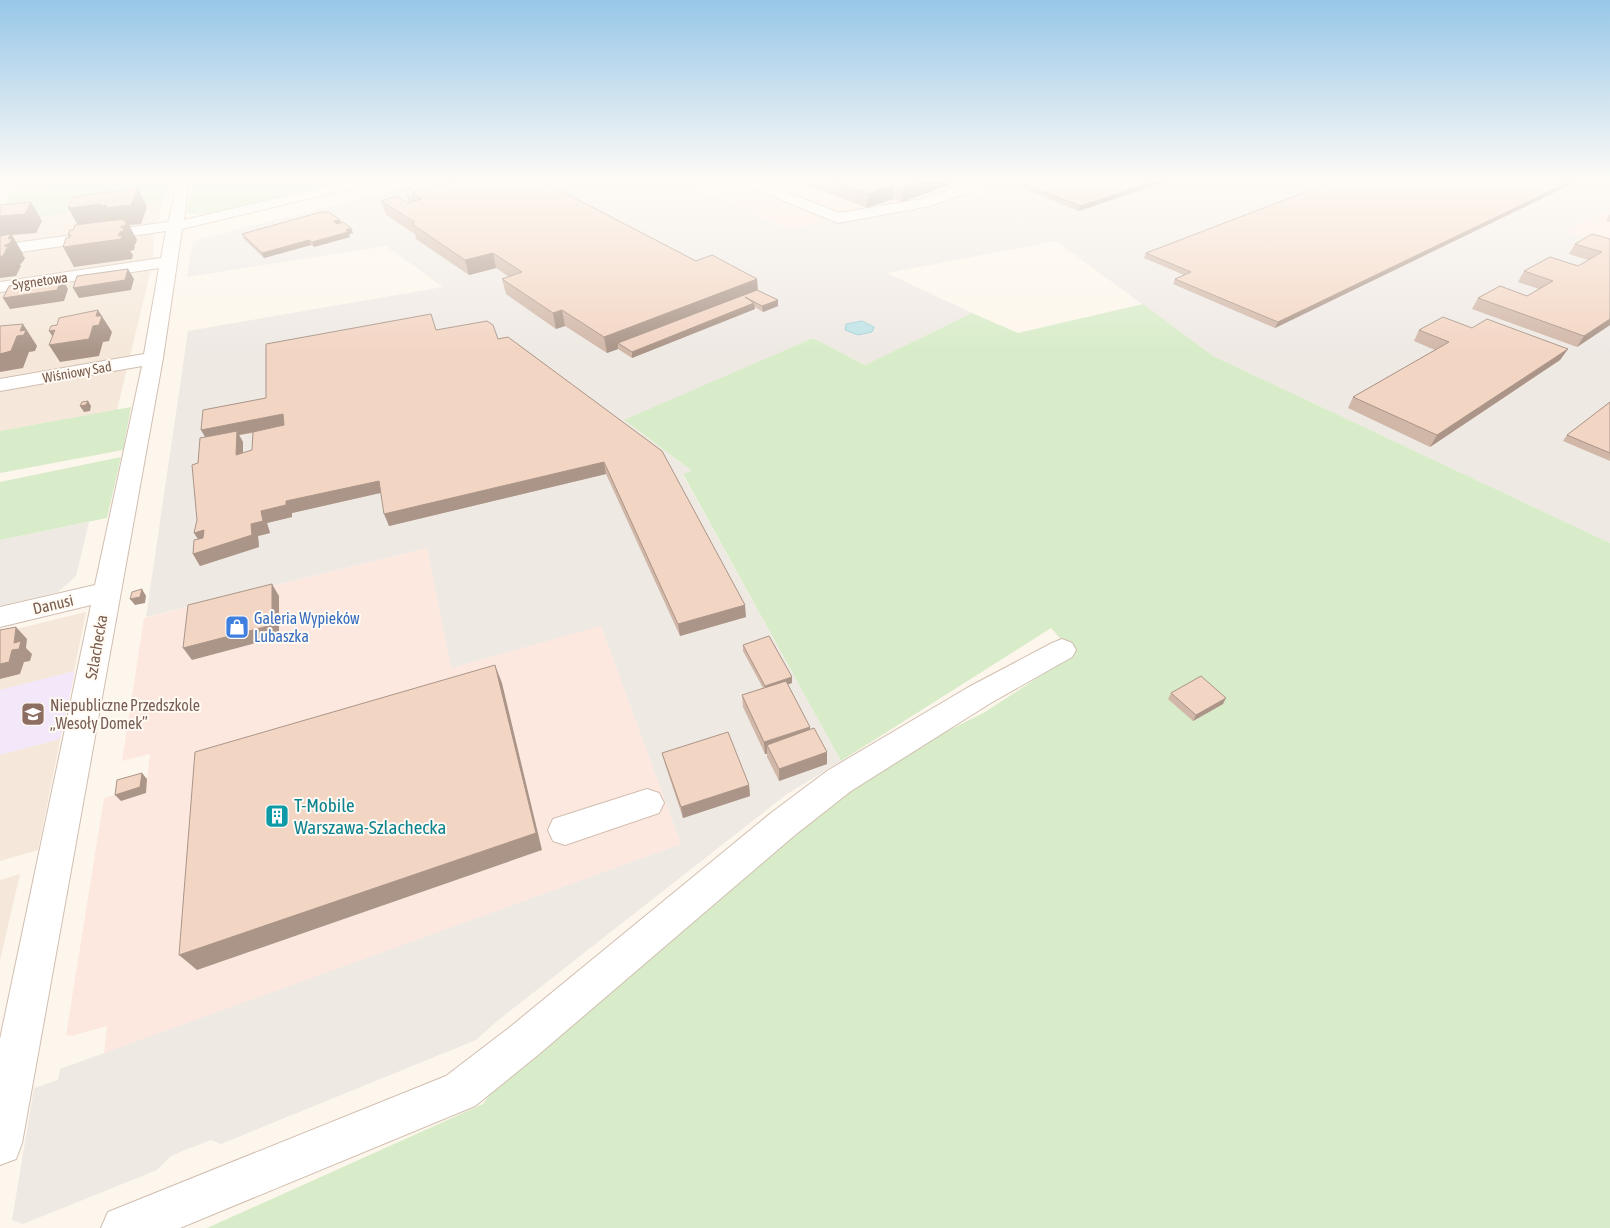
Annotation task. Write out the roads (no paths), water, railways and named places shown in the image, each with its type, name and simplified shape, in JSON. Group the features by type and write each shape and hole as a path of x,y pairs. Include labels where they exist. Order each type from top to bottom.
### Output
{"street":[{"path":"0,250 85,238"},
{"name":"Szlachecka","path":"0,1143 153,358 173,238"},
{"name":"Sygnetowa","path":"0,287 168,262"},
{"name":"Wiśniowy Sad","path":"0,385 153,358"},
{"name":"Danusi","path":"0,617 107,592"},
{"path":"124,1228 460,1091 524,1041 775,830 840,781 978,696 1062,650"},
{"path":"565,830 646,803"}],"water":[{"path":"862,321 874,327 872,332 858,335 845,330 846,324"}],"place":[{"name":"Galeria Wypieków Lubaszka","path":"237,627"},
{"name":"Niepubliczne Przedszkole „Wesoły Domek”","path":"33,714"},
{"name":"T-Mobile Warszawa-Szlachecka","path":"277,816"}]}
